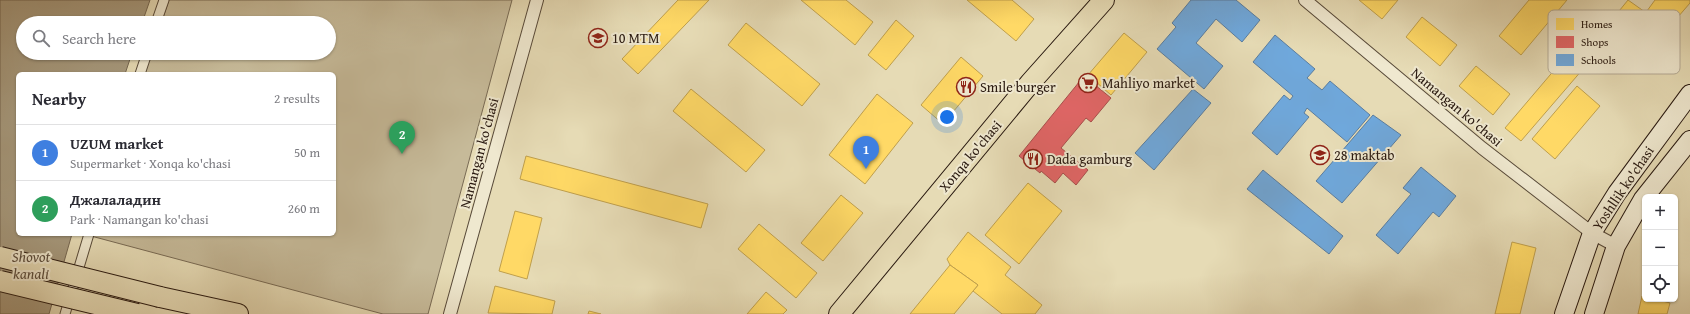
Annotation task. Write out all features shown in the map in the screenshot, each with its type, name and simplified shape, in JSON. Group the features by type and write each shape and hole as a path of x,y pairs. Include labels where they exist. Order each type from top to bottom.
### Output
{"main road":[{"name":"Xonqa ko'chasi","path":"839,314 1022,94 1104,0"},
{"name":"Yoshllik ko'chasi","path":"1564,314 1592,233 1617,192 1690,94"},
{"name":"Yoshllik ko'chasi","path":"1594,314 1616,246 1643,199 1690,140"},
{"path":"0,257 160,297 238,314"},
{"path":"0,281 136,314"}],"street":[{"path":"158,16 164,0"},
{"name":"Namangan ko'chasi","path":"450,314 537,0"},
{"name":"Namangan ko'chasi","path":"1306,0 1482,148 1592,233 1616,246"},
{"path":"141,72 145,60"},
{"path":"66,314 88,236"}],"shaded area":[{"path":"169,0 512,0 428,314 383,314 91,236 336,236 336,72 145,72 149,60 336,60 336,16 163,16"}],"water":[{"name":"Shovot kanali","path":"0,0 150,0 144,16 16,16 16,60 130,60 126,72 16,72 16,236 71,236 49,314 0,314"}],"building: Homes":[{"path":"678,0 709,0 638,74 622,59"},
{"path":"801,0 846,0 873,22 855,45"},
{"path":"967,0 1012,0 1034,19 1016,41"},
{"path":"1359,0 1398,0 1382,19"},
{"path":"1529,0 1567,0 1559,10 1548,10 1548,23 1521,55 1499,36"},
{"path":"1628,0 1642,10 1620,10"},
{"path":"1655,0 1690,0 1690,3 1680,15 1680,10 1648,10"},
{"path":"1422,17 1457,45 1440,66 1406,37"},
{"path":"896,20 914,36 886,70 868,55"},
{"path":"746,23 820,84 802,106 728,45"},
{"path":"1124,33 1147,52 1111,95 1088,75"},
{"path":"961,57 983,76 943,124 921,105"},
{"path":"1476,66 1510,94 1493,115 1459,86"},
{"path":"1551,74 1579,74 1521,141 1505,128"},
{"path":"1577,86 1600,106 1555,159 1532,139"},
{"path":"691,89 765,150 746,172 673,111"},
{"path":"877,94 913,123 865,184 829,155"},
{"path":"526,156 708,204 701,228 520,179"},
{"path":"1028,183 1062,211 1019,264 985,235"},
{"path":"841,195 863,213 823,261 801,243"},
{"path":"515,211 542,218 527,279 499,271"},
{"path":"759,224 817,273 796,298 738,249"},
{"path":"968,232 1011,267 1005,275 1042,305 1035,314 1002,314 973,291 978,285 950,265 947,259"},
{"path":"1512,242 1536,248 1520,314 1495,314"},
{"path":"950,265 978,285 954,314 910,314"},
{"path":"495,286 555,301 552,314 488,313"},
{"path":"766,292 787,310 783,314 747,314"},
{"path":"1642,296 1642,302 1670,303 1667,314 1638,314"},
{"path":"589,311 601,314 588,314"}],"building: Shops":[{"path":"1084,76 1111,98 1091,122 1086,118 1061,148 1088,170 1076,185 1063,173 1055,183 1041,171 1040,173 1019,156"}],"building: Schools":[{"path":"1191,0 1236,0 1260,20 1242,42 1216,19 1196,43 1223,66 1204,89 1157,49 1176,27 1172,23"},
{"path":"1275,35 1315,69 1307,78 1322,90 1330,81 1370,115 1347,142 1307,108 1304,113 1309,117 1277,155 1252,133 1284,95 1290,100 1293,96 1253,62"},
{"path":"1193,89 1211,103 1154,170 1135,153"},
{"path":"1373,115 1401,135 1342,203 1316,181"},
{"path":"1421,167 1456,196 1439,217 1433,212 1398,254 1376,235 1411,194 1403,188"},
{"path":"1263,170 1343,236 1329,254 1247,189"}],"place":[{"name":"10 MTM","path":"598,38"},
{"name":"Mahliyo market","path":"1088,83"},
{"name":"Smile burger","path":"966,87"},
{"name":"Джалаладин","path":"402,154"},
{"name":"28 maktab","path":"1320,155"},
{"name":"Dada gamburg","path":"1033,159"},
{"name":"UZUM market","path":"866,169"}]}
